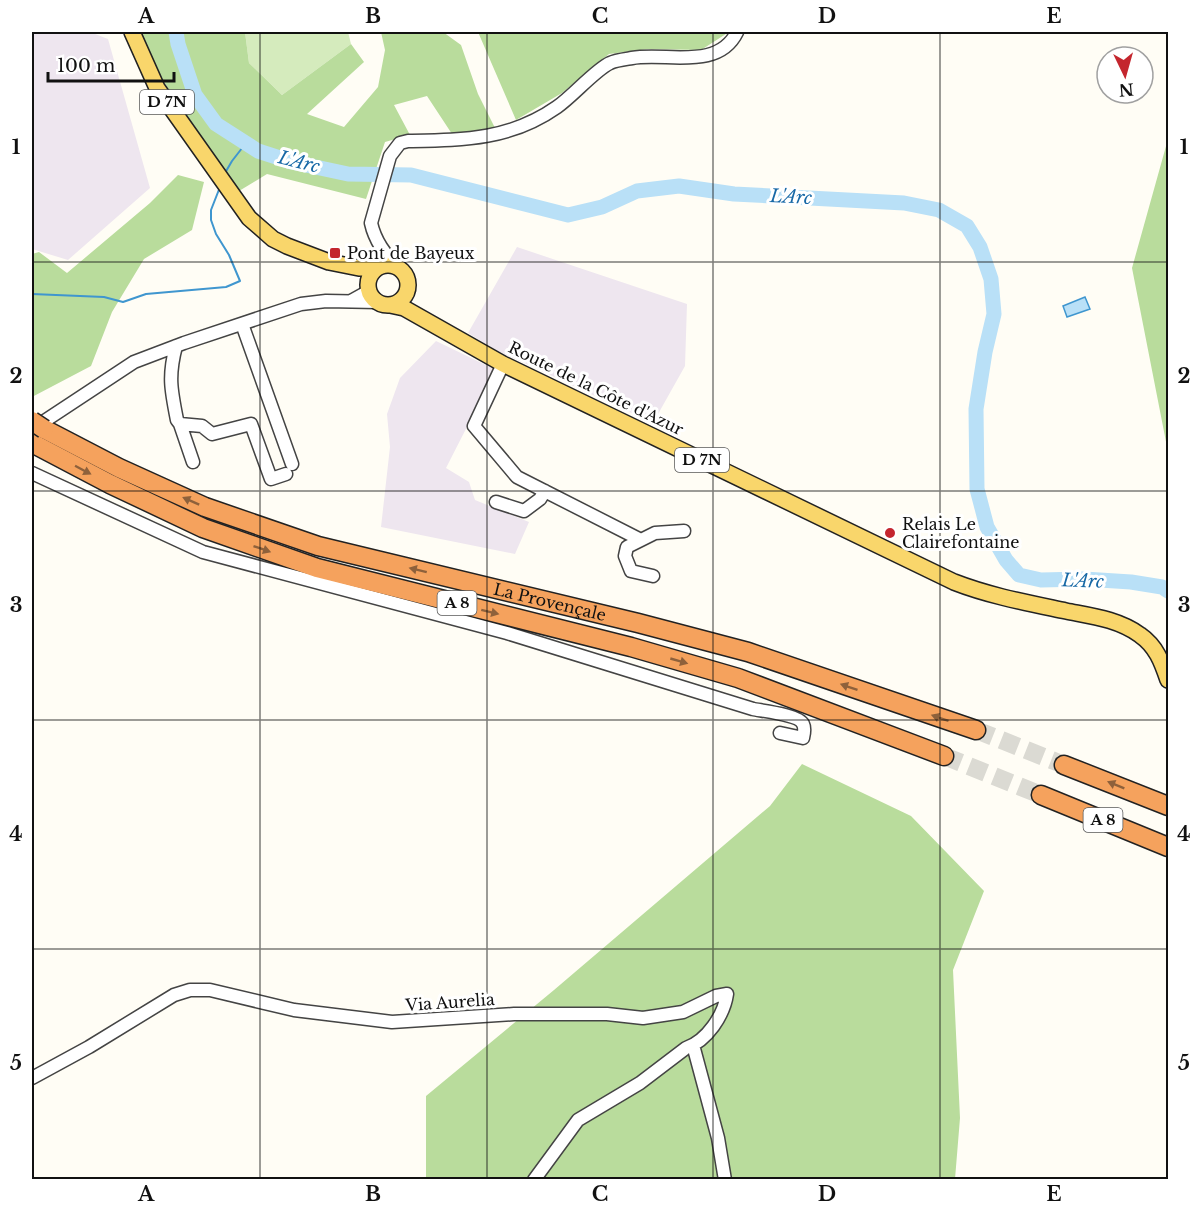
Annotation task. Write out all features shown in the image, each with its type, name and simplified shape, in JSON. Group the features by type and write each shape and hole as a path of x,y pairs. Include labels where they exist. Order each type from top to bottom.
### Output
{"highway":[{"name":"La Provençale","path":"36,426 119,468 205,507 318,546 638,622 747,652 976,730"},
{"name":"La Provençale","path":"32,443 110,484 203,528 307,565 631,647 738,678 944,756"},
{"name":"A 8","path":"1064,765 1168,806"},
{"name":"A 8","path":"1041,795 1167,846"}],"main road":[{"name":"Route de la Côte d'Azur","path":"132,32 157,88 249,218 273,238 329,262 376,296 404,308 503,364 954,582 981,592 1103,619 1129,628 1141,635 1157,653 1168,680"},
{"name":"Route de la Côte d'Azur","path":"329,262 359,268 385,263"},
{"path":"385,263 407,278 407,289 402,299 376,296 369,277 385,263"},
{"name":"Route de la Côte d'Azur","path":"407,289 417,304 452,337"}],"street":[{"path":"385,263 373,230 372,214 390,156 400,143 479,138 516,130 558,107 609,64 634,57 698,57 720,51 729,44 737,32"},
{"path":"36,426 134,362 302,304 351,301 376,296"},
{"path":"180,423 202,426 212,434 251,424 271,479 289,469 242,324"},
{"path":"176,346 170,368 170,386 177,420 193,462"},
{"path":"503,364 474,426 517,477 641,540"},
{"path":"32,473 203,552 507,633 753,709 788,716 804,724 803,738 780,733"},
{"path":"496,502 524,511 540,499 545,491"},
{"path":"652,576 631,571 625,556 627,547 655,532 684,531"},
{"name":"Via Aurelia","path":"32,1078 89,1047 174,995 190,990 210,990 294,1010 392,1022 514,1014 607,1014 643,1018 683,1012 716,996 727,994 725,1007 711,1028 693,1045"},
{"path":"534,1179 578,1120 640,1083 693,1045 718,1138 725,1179"}],"shaded area":[{"path":"32,32 90,32 108,39 150,188 68,260 32,249"},
{"path":"517,247 687,304 685,366 653,423 496,350 468,333"},
{"path":"436,341 496,370 446,468 469,482 475,500 529,522 515,554 381,527 390,447 387,414 400,378"}],"green space":[{"path":"141,32 245,32 249,63 282,95 351,44 364,62 307,114 344,127 378,87 385,50 381,32 443,32 461,45 478,94 496,130 452,134 427,96 394,105 410,135 385,142 366,199 267,174 239,191 159,75"},
{"path":"245,32 348,32 351,44 282,95 249,63"},
{"path":"478,32 729,32 701,50 648,49 609,54 562,93 516,120"},
{"path":"1168,139 1168,452 1132,268"},
{"path":"178,175 204,182 192,230 144,259 112,312 91,366 32,397 32,254 39,252 67,273 150,203"},
{"path":"802,764 911,816 984,891 953,970 960,1118 955,1179 426,1180 426,1096 770,806"}],"water":[{"path":"1085,297 1090,309 1067,317 1063,306"}],"waterway":[{"name":"L'Arc","path":"176,32 195,95 216,124 258,151 292,162 348,174 411,175 568,215 602,207 637,191 679,186 734,194 904,203 939,210 967,226 980,247 991,279 994,314 976,409 977,489 987,527 1006,560 1019,575 1041,580 1084,579 1131,582 1162,587 1168,591"},
{"path":"225,173 246,143"},
{"path":"32,294 104,297 123,302 146,294 226,287 240,281 211,220 211,210 220,187"}],"tunnel":[{"path":"976,730 1064,765"},
{"path":"944,756 1041,795"}],"place":[{"name":"Pont de Bayeux","path":"335,253"},
{"name":"Relais Le Clairefontaine","path":"890,533"}]}
